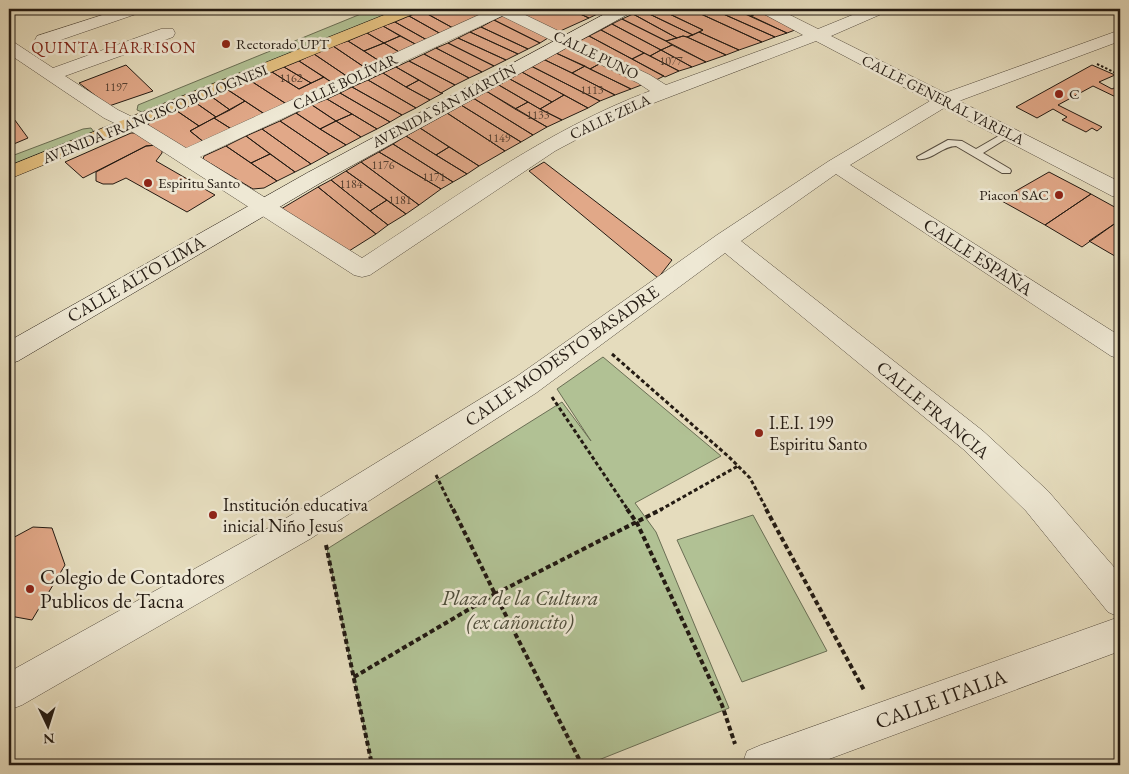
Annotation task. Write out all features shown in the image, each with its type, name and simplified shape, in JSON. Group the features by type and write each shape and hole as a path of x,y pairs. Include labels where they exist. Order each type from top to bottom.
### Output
{"main road":[{"name":"AVENIDA FRANCISCO BOLOGNESI","path":"9,173 412,9"},
{"name":"AVENIDA FRANCISCO BOLOGNESI","path":"55,136 283,43"}],"street":[{"name":"CALLE PUNO","path":"502,9 644,79 664,92"},
{"name":"CALLE BOLÍVAR","path":"186,156 502,9"},
{"name":"AVENIDA SAN MARTÍN","path":"264,206 626,9"},
{"name":"CALLE GENERAL VARELA","path":"766,9 1120,191"},
{"name":"CALLE ZELA","path":"264,206 362,269 548,147 631,105 818,35 880,9"},
{"path":"43,40 143,13 167,33 50,75"},
{"name":"CALLE MODESTO BASADRE","path":"9,692 318,515 526,385 725,241 836,164 944,100 1120,35"},
{"path":"9,48 111,114 132,123 264,206"},
{"name":"CALLE ESPAÑA","path":"836,164 1120,349"},
{"name":"CALLE ALTO LIMA","path":"9,354 264,206"},
{"name":"CALLE FRANCIA","path":"725,241 973,440 1037,501 1120,600"},
{"name":"CALLE ITALIA","path":"749,757 882,721 1120,634"}],"lane":[{"path":"976,153 1009,133"},
{"path":"922,157 948,143 958,143 1006,171"}],"path":[{"path":"1092,62 1120,75"},
{"path":"606,349 750,478 851,668 882,721"},
{"path":"547,391 637,524 722,705 749,757"},
{"path":"354,677 495,594 637,524 738,466"},
{"path":"433,470 582,765"},
{"path":"318,515 372,765"}],"green space":[{"path":"373,9 405,9 147,114 137,110 138,105"},
{"path":"91,128 94,134 9,169 9,157 83,129"},
{"name":"Plaza de la Cultura (ex cañoncito)","path":"603,357 721,456 635,503 656,532 729,708 586,765 372,765 327,549 562,402 591,441 557,389"},
{"path":"753,515 827,651 742,682 677,540"}],"building":[{"path":"428,9 472,9 483,14 453,28 422,11"},
{"path":"569,9 589,18 558,32 513,10"},
{"path":"569,9 602,9 606,10 589,18"},
{"path":"659,9 703,30 693,35 641,10"},
{"path":"659,9 690,9 762,42 739,50 699,32 703,30"},
{"path":"690,9 712,9 775,37 762,42"},
{"path":"712,9 734,9 787,33 775,37"},
{"path":"734,9 752,9 760,12 751,16"},
{"path":"641,10 693,35 677,38 633,14"},
{"path":"422,11 453,28 441,34 409,16"},
{"path":"760,12 794,27 795,30 787,33 751,16"},
{"path":"633,14 677,38 666,41 622,19"},
{"path":"505,15 548,38 540,43 494,20"},
{"path":"409,16 441,34 427,40 395,22"},
{"path":"622,19 672,45 661,50 612,24"},
{"path":"494,20 540,43 528,49 481,27"},
{"path":"395,22 427,40 417,45 383,26"},
{"path":"612,24 661,50 650,56 601,30"},
{"path":"383,26 400,36 384,43 367,33"},
{"path":"481,27 528,49 518,54 470,32"},
{"path":"601,30 644,53 632,59 589,36"},
{"path":"470,32 518,54 506,60 458,38"},
{"path":"699,32 739,50 726,55 687,37"},
{"path":"367,33 384,43 364,51 348,41"},
{"path":"400,36 417,45 401,53 384,43"},
{"path":"589,36 664,76 656,80 579,41"},
{"path":"683,36 726,55 706,62 666,41"},
{"path":"458,38 506,60 494,66 448,43"},
{"path":"348,41 381,62 367,69 333,46"},
{"path":"384,43 401,53 381,62 364,51"},
{"path":"448,43 494,66 482,72 436,48"},
{"path":"672,45 706,62 692,67 661,50"},
{"path":"333,46 367,69 348,77 314,54"},
{"path":"567,47 601,63 590,69 556,53"},
{"path":"436,48 482,72 469,78 424,54"},
{"path":"661,50 692,67 679,71 650,56"},
{"path":"556,53 585,66 572,73 543,59"},
{"path":"644,53 679,71 665,77 632,59"},
{"path":"314,54 348,77 334,84 299,61"},
{"path":"424,54 469,78 455,85 409,61"},
{"path":"543,59 615,95 600,101 531,66"},
{"path":"299,61 324,77 311,83 284,67"},
{"path":"409,61 455,85 441,93 396,67"},
{"path":"601,63 644,84 631,89 590,69"},
{"path":"126,65 153,91 109,106 79,83"},
{"name":"C","path":"1092,65 1115,75 1099,82 1112,89 1120,87 1120,99 1093,86 1058,105 1102,127 1097,131 1092,128 1086,132 1062,120 1067,117 1053,109 1037,118 1016,107"},
{"path":"531,66 600,101 588,108 520,71"},
{"path":"585,66 631,89 615,95 572,73"},
{"path":"284,67 311,83 299,89 272,72"},
{"path":"396,67 419,80 406,87 383,73"},
{"path":"520,71 564,95 552,102 508,78"},
{"path":"272,72 299,89 324,77 334,84 288,105 251,81"},
{"path":"383,73 430,100 416,108 368,80"},
{"path":"508,78 552,102 540,109 497,84"},
{"path":"368,80 416,108 402,115 352,87"},
{"path":"419,80 443,93 430,100 406,87"},
{"path":"251,81 288,105 266,115 228,90"},
{"path":"497,84 528,102 515,109 486,91"},
{"path":"352,87 402,115 390,122 340,93"},
{"path":"228,90 245,101 230,110 212,97"},
{"path":"486,91 547,127 533,135 473,98"},
{"path":"340,93 390,122 377,129 327,99"},
{"path":"564,95 588,108 562,120 540,109"},
{"path":"212,97 230,110 216,117 196,103"},
{"path":"473,98 533,135 521,142 461,105"},
{"path":"327,99 352,114 336,121 312,105"},
{"path":"245,101 266,115 233,130 214,118"},
{"path":"528,102 562,120 547,127 515,109"},
{"path":"196,103 216,117 199,126 177,111"},
{"path":"312,105 336,121 320,129 296,113"},
{"path":"461,105 521,142 505,151 447,113"},
{"path":"177,111 199,126 190,131 205,143 188,150 147,127 149,123"},
{"path":"9,112 28,138 9,146"},
{"path":"296,113 346,145 329,154 280,121"},
{"path":"447,113 505,151 479,166 420,128"},
{"path":"352,114 377,129 361,137 336,121"},
{"path":"214,118 233,130 205,143 190,131"},
{"path":"280,121 329,154 311,164 262,129"},
{"path":"336,121 361,137 346,145 320,129"},
{"path":"420,128 449,147 436,155 406,136"},
{"path":"262,129 311,164 295,172 246,136"},
{"path":"131,133 141,133 158,145 146,146 83,178 65,162"},
{"path":"246,136 270,154 251,163 226,146"},
{"path":"406,136 467,174 453,182 393,144"},
{"path":"393,144 453,182 441,189 379,152"},
{"path":"156,145 162,149 162,153 156,161 215,195 187,212 126,178 113,184 103,184 96,181 96,172 146,146"},
{"path":"226,146 277,181 264,188 253,189 203,159 204,156"},
{"path":"449,147 479,166 467,174 436,155"},
{"path":"379,152 441,189 419,205 361,162"},
{"path":"270,154 295,172 277,181 251,163"},
{"path":"361,162 419,205 406,214 346,171"},
{"path":"544,162 672,260 658,278 529,171"},
{"path":"346,171 387,200 370,211 331,180"},
{"path":"1049,172 1091,194 1045,225 1000,200"},
{"path":"331,180 388,225 376,234 318,187"},
{"path":"318,187 376,234 349,251 281,209"},
{"path":"1091,194 1120,210 1120,220 1082,247 1045,225"},
{"path":"387,200 406,214 388,225 370,211"},
{"path":"1120,220 1120,259 1089,241"},
{"name":"Colegio de Contadores Publicos de Tacna","path":"33,527 52,528 65,565 32,620 10,616 9,613 9,540"}],"place":[{"name":"Rectorado UPT","path":"226,44"},
{"name":"C","path":"1059,94"},
{"name":"Espiritu Santo","path":"148,183"},
{"name":"Piacon SAC","path":"1059,195"},
{"name":"I.E.I. 199 Espiritu Santo","path":"759,433"},
{"name":"Institución educativa inicial Niño Jesus","path":"213,515"},
{"name":"Colegio de Contadores Publicos de Tacna","path":"30,589"}],"district":[{"name":"QUINTA HARRISON","path":"114,47"}]}
